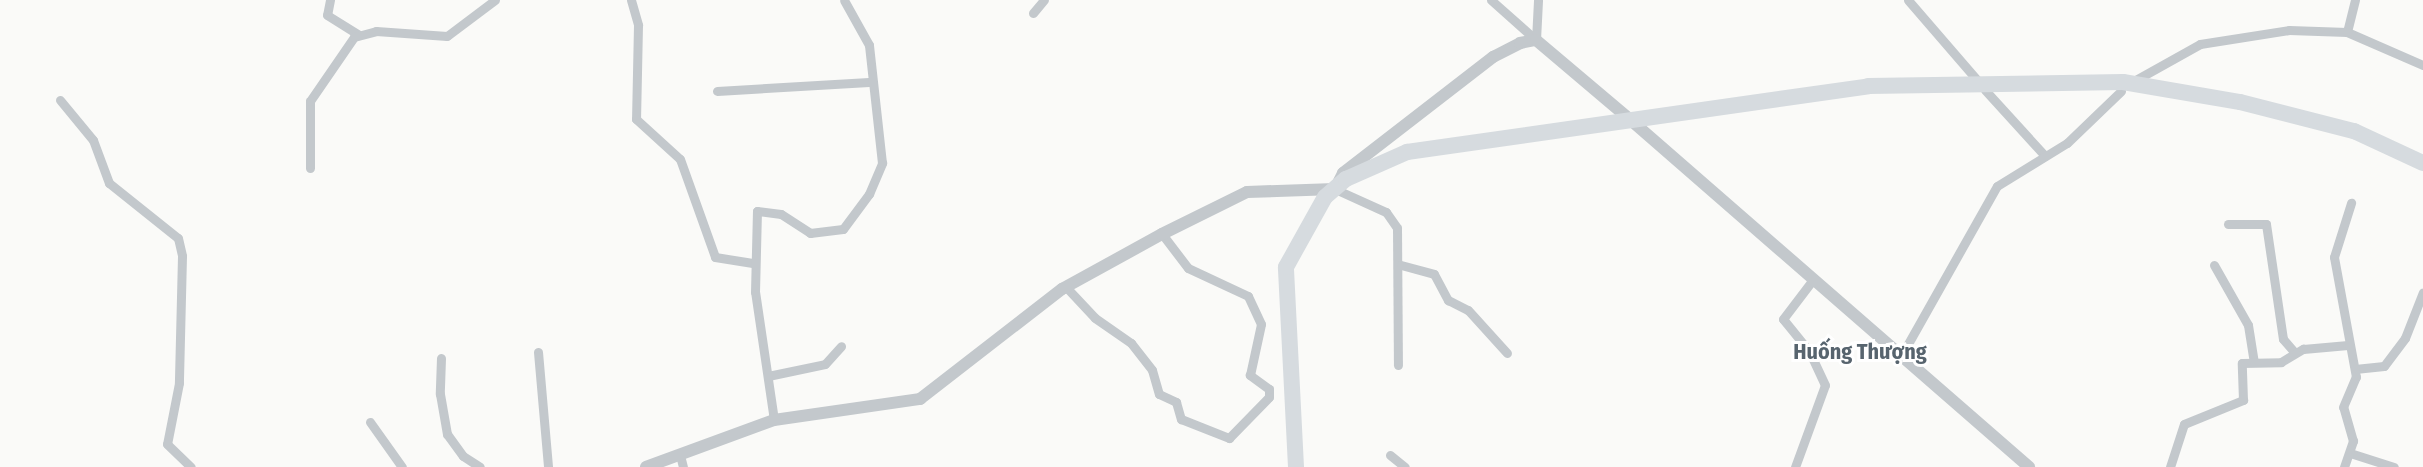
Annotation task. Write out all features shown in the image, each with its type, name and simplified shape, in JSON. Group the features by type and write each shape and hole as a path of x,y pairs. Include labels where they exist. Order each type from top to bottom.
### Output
{"highway":[{"path":"1296,467 1286,321 1286,267 1335,189 1374,165 1395,159 1631,120 1745,105 1981,86 2126,87 2221,102 2354,130 2423,163"},
{"path":"2221,102 2351,140 2423,173"},
{"path":"1291,260 1296,269 1306,467"}],"street":[{"path":"330,0 327,15 359,35 447,36 495,0"},
{"path":"631,0 638,25 636,119 680,159 715,257 753,263"},
{"path":"774,420 753,263 757,210 781,214 810,233 835,231 850,223 869,194 883,151 869,82 869,45 844,0"},
{"path":"1033,13 1044,0"},
{"path":"1491,0 1631,120 1900,358 2027,466"},
{"path":"1536,40 1538,0"},
{"path":"1908,0 1981,86 2045,156"},
{"path":"2347,32 2355,0"},
{"path":"1900,358 1991,194 2003,180 2074,137 2126,87 2177,54 2222,39 2289,30 2347,32 2423,65"},
{"path":"310,168 310,101 359,35"},
{"path":"1335,189 1343,173 1493,57 1536,40"},
{"path":"717,91 869,82"},
{"path":"60,100 93,140 109,183 178,238 182,256 178,383 167,444 191,467"},
{"path":"646,467 681,461 774,420 920,399 1066,287 1162,234 1247,192 1335,189 1393,219 1401,265 1398,365"},
{"path":"2344,467 2350,453 2353,434 2343,407 2355,385 2355,369 2348,345 2334,257 2351,203"},
{"path":"2228,224 2266,224 2283,339 2295,353"},
{"path":"1066,287 1095,318 1131,343 1152,370 1159,394 1176,402 1180,419 1229,438 1269,397 1269,389 1250,375 1261,324 1248,296 1188,268 1162,234"},
{"path":"1401,265 1434,274 1448,300 1468,309 1507,353"},
{"path":"2214,265 2246,320 2254,362"},
{"path":"1795,467 1825,385 1809,351 1784,319 1812,281"},
{"path":"2355,369 2384,366 2405,338 2423,292"},
{"path":"2170,467 2184,424 2243,400 2240,365 2254,362 2281,362 2295,353 2348,345"},
{"path":"768,376 825,364 841,346"},
{"path":"538,352 548,467"},
{"path":"441,358 447,434 463,456 480,467"},
{"path":"370,422 402,467"},
{"path":"2350,453 2394,467"},
{"path":"1390,455 1405,467"}],"district":[{"name":"Huống Thượng","path":"1860,352"}]}
